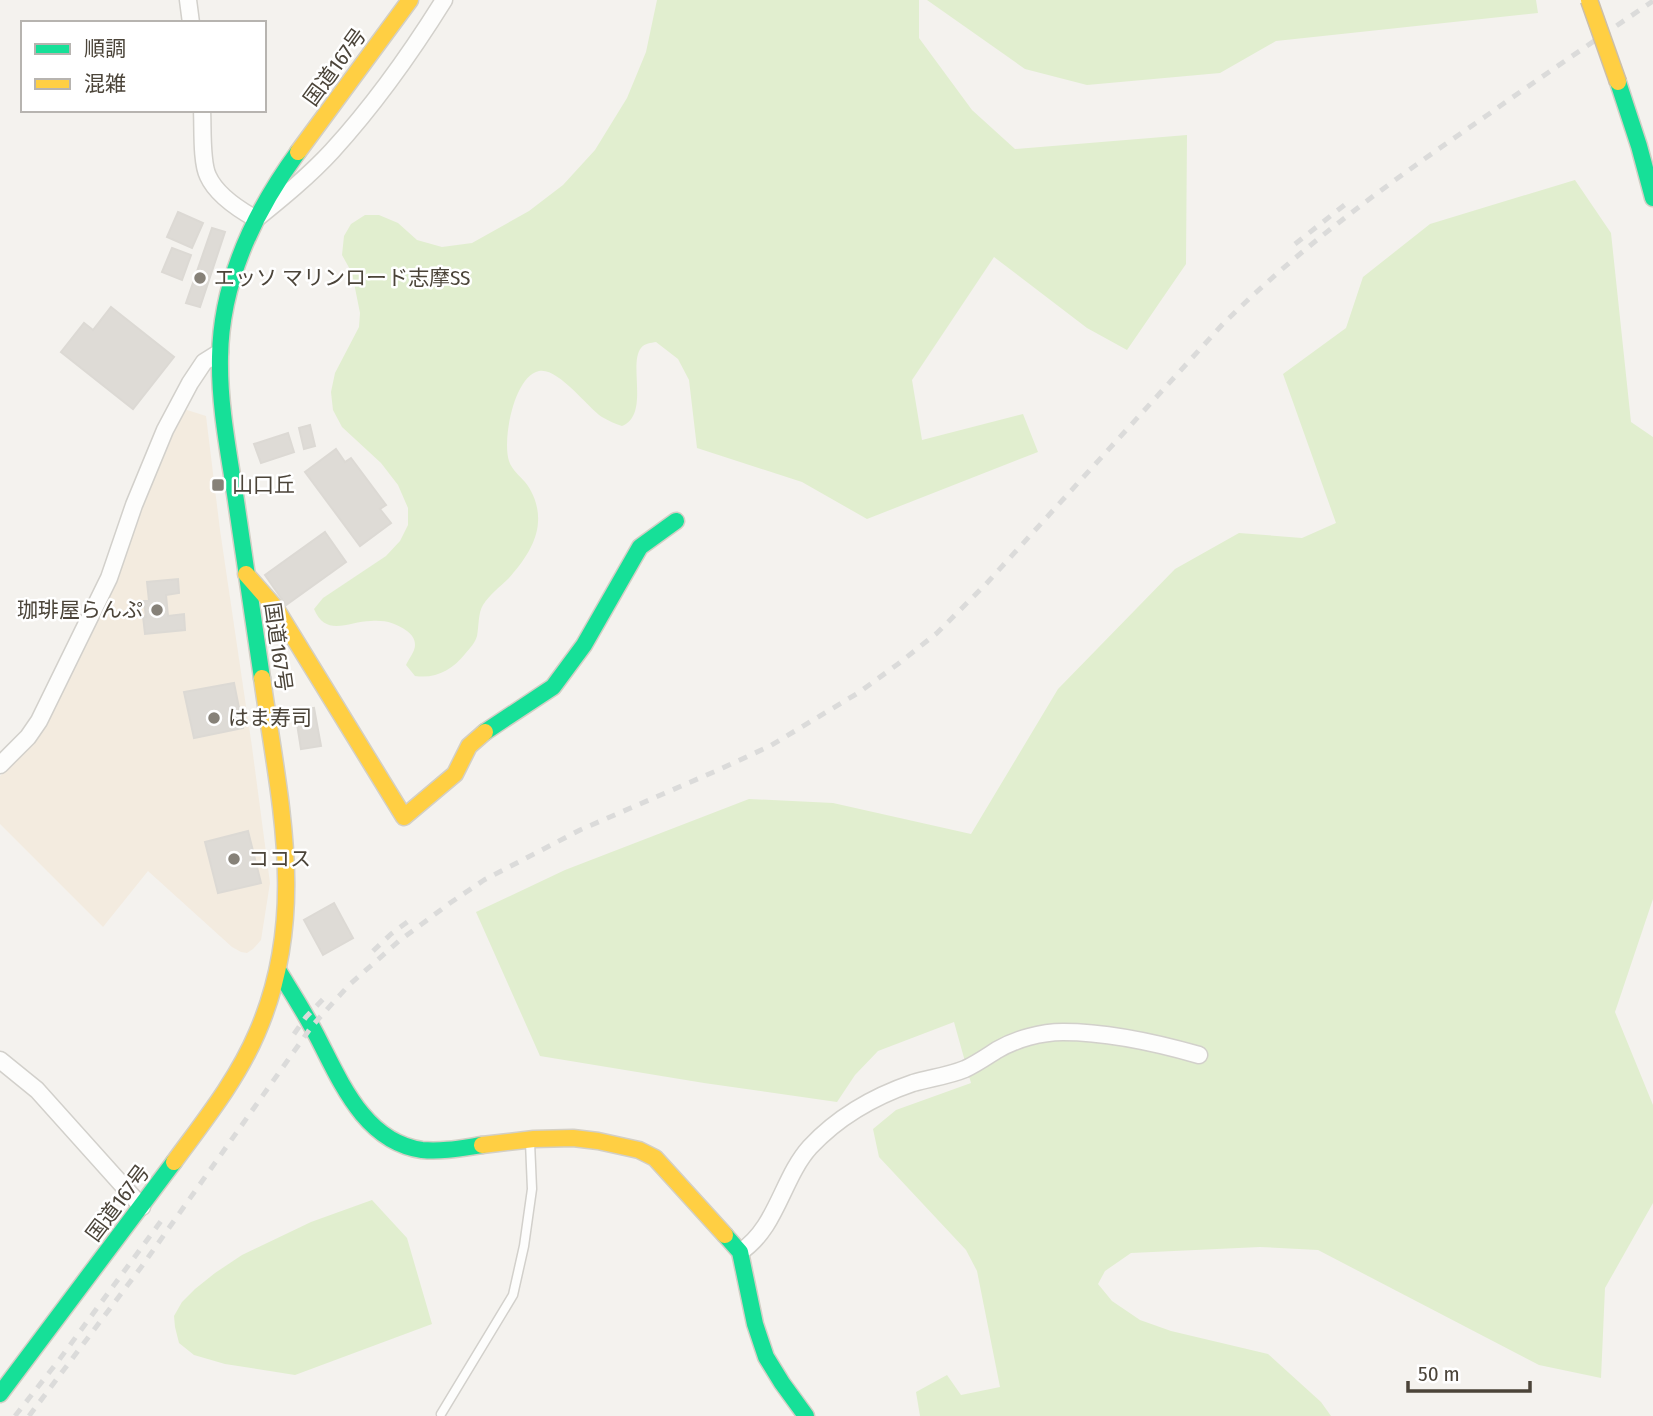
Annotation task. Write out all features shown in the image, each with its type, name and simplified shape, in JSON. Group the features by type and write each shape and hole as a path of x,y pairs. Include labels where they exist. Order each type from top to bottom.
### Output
{"main road":[{"name":"国道167号","path":"0,1394 220,1099 257,1034 278,970 286,915 288,869 221,398 220,352 226,304 239,258 256,219 279,178 410,0"},
{"path":"1589,0 1639,146 1653,198"},
{"path":"246,574 275,607 404,817 455,774 469,746 482,734 553,687 584,645 640,547 676,521"},
{"path":"278,970 348,1096 360,1113 396,1142 429,1152 443,1152 509,1141 564,1137 635,1148 655,1158 740,1252 762,1348 772,1368 806,1416"}],"street":[{"path":"188,0 191,21"},
{"path":"202,112 208,176 239,210 256,219 295,187 331,152 383,88 444,0"},
{"path":"0,765 28,737 38,721 108,578 165,430 204,362 220,352"},
{"path":"740,1252 758,1237 781,1198 797,1163 810,1147 866,1103 913,1083 960,1071 998,1049 1033,1035 1062,1032 1100,1035 1159,1044 1199,1055"},
{"path":"0,1060 37,1090 142,1207"}],"lane":[{"path":"442,1414 513,1295 524,1246 532,1189 530,1139"}],"shaded area":[{"path":"184,409 206,416 270,883 261,940 247,953 232,947 148,871 103,927 0,824 0,776 25,752 46,721 131,535"}],"green space":[{"path":"657,0 919,0 919,38 972,110 1015,149 1187,135 1186,264 1127,350 1087,328 994,257 912,380 922,440 1023,414 1038,452 867,519 802,482 697,448 689,380 678,359 656,342 643,346 638,355 635,411 630,420 622,426 602,417 555,375 539,371 530,375 523,384 512,410 507,451 512,467 528,486 535,501 538,517 535,537 519,565 483,605 476,639 465,654 455,665 443,672 423,677 415,676 406,665 414,650 414,641 403,628 376,621 332,626 319,618 314,609 323,598 386,556 400,541 408,525 408,508 398,485 381,463 342,427 333,410 331,392 335,373 359,327 360,313 352,273 342,255 344,236 351,224 365,215 379,215 398,223 417,240 442,247 472,243 529,211 563,185 595,150 627,98 646,52"},
{"path":"927,0 1536,0 1538,13 1276,41 1220,73 1087,85 1025,69"},
{"path":"1575,180 1611,233 1631,422 1653,437 1653,899 1615,1012 1653,1105 1653,1203 1605,1288 1601,1378 1539,1365 1318,1250 1260,1247 1131,1253 1105,1271 1098,1284 1112,1301 1140,1320 1171,1331 1268,1354 1321,1402 1331,1416 920,1416 916,1392 947,1375 961,1395 1000,1387 977,1271 966,1250 879,1157 873,1129 896,1110 971,1083 954,1022 878,1051 855,1075 837,1102 540,1056 476,912 565,870 749,799 833,803 971,834 1058,689 1175,569 1239,533 1302,538 1336,523 1283,374 1346,328 1363,277 1430,224"},
{"path":"372,1200 407,1238 432,1324 295,1375 225,1364 194,1355 179,1343 174,1316 182,1302 215,1273 242,1255 311,1222"}],"building":[{"path":"178,212 203,223 192,248 167,237"},
{"path":"212,228 225,232 200,307 186,303"},
{"path":"172,248 191,255 182,280 162,272"},
{"path":"111,307 174,357 133,409 61,352 84,323 93,330"},
{"path":"310,425 315,446 304,449 299,428"},
{"path":"288,433 294,452 261,463 254,444"},
{"path":"336,449 345,462 351,458 386,505 380,509 391,523 360,546 305,472"},
{"path":"325,532 346,562 286,605 265,575"},
{"path":"178,579 179,593 166,595 168,616 184,614 185,630 145,634 144,601 149,601 147,582"},
{"path":"234,683 243,728 194,738 184,692"},
{"path":"314,708 321,746 301,749 295,711"},
{"path":"248,831 261,883 218,893 205,842"},
{"path":"334,903 353,938 323,955 304,920"}],"railway":[{"path":"29,1416 142,1266 312,1026 349,985 399,941 484,880 580,830 770,746 858,693 898,664 937,633 986,584 1222,325 1252,296 1316,241 1417,164 1653,1"},
{"path":"1295,244 1347,203"},
{"path":"373,951 414,917"},
{"path":"294,1034 328,994"},
{"path":"15,1416 164,1217"}],"traffic: fast":[{"path":"1618,82 1653,198"},
{"path":"262,678 222,409 220,357 227,302 243,248 268,198 298,152"},
{"path":"485,732 553,687 584,645 640,547 676,521"},
{"path":"278,970 347,1092 371,1124 402,1145 422,1150 482,1145"},
{"path":"0,1394 174,1162"},
{"path":"725,1235 740,1252 755,1324 766,1357 806,1416"}],"traffic: slow":[{"path":"298,152 410,0"},
{"path":"1589,0 1618,82"},
{"path":"246,574 275,607 404,817 455,774 469,746 485,732"},
{"path":"174,1162 219,1100 249,1050 273,989 282,944 286,901 282,813 262,678"},
{"path":"482,1145 573,1138 639,1150 655,1158 725,1235"}],"place":[{"name":"エッソ マリンロード志摩SS","path":"200,278"},
{"name":"山口丘","path":"218,485"},
{"name":"珈琲屋らんぷ","path":"157,610"},
{"name":"はま寿司","path":"214,718"},
{"name":"ココス","path":"234,859"}]}
